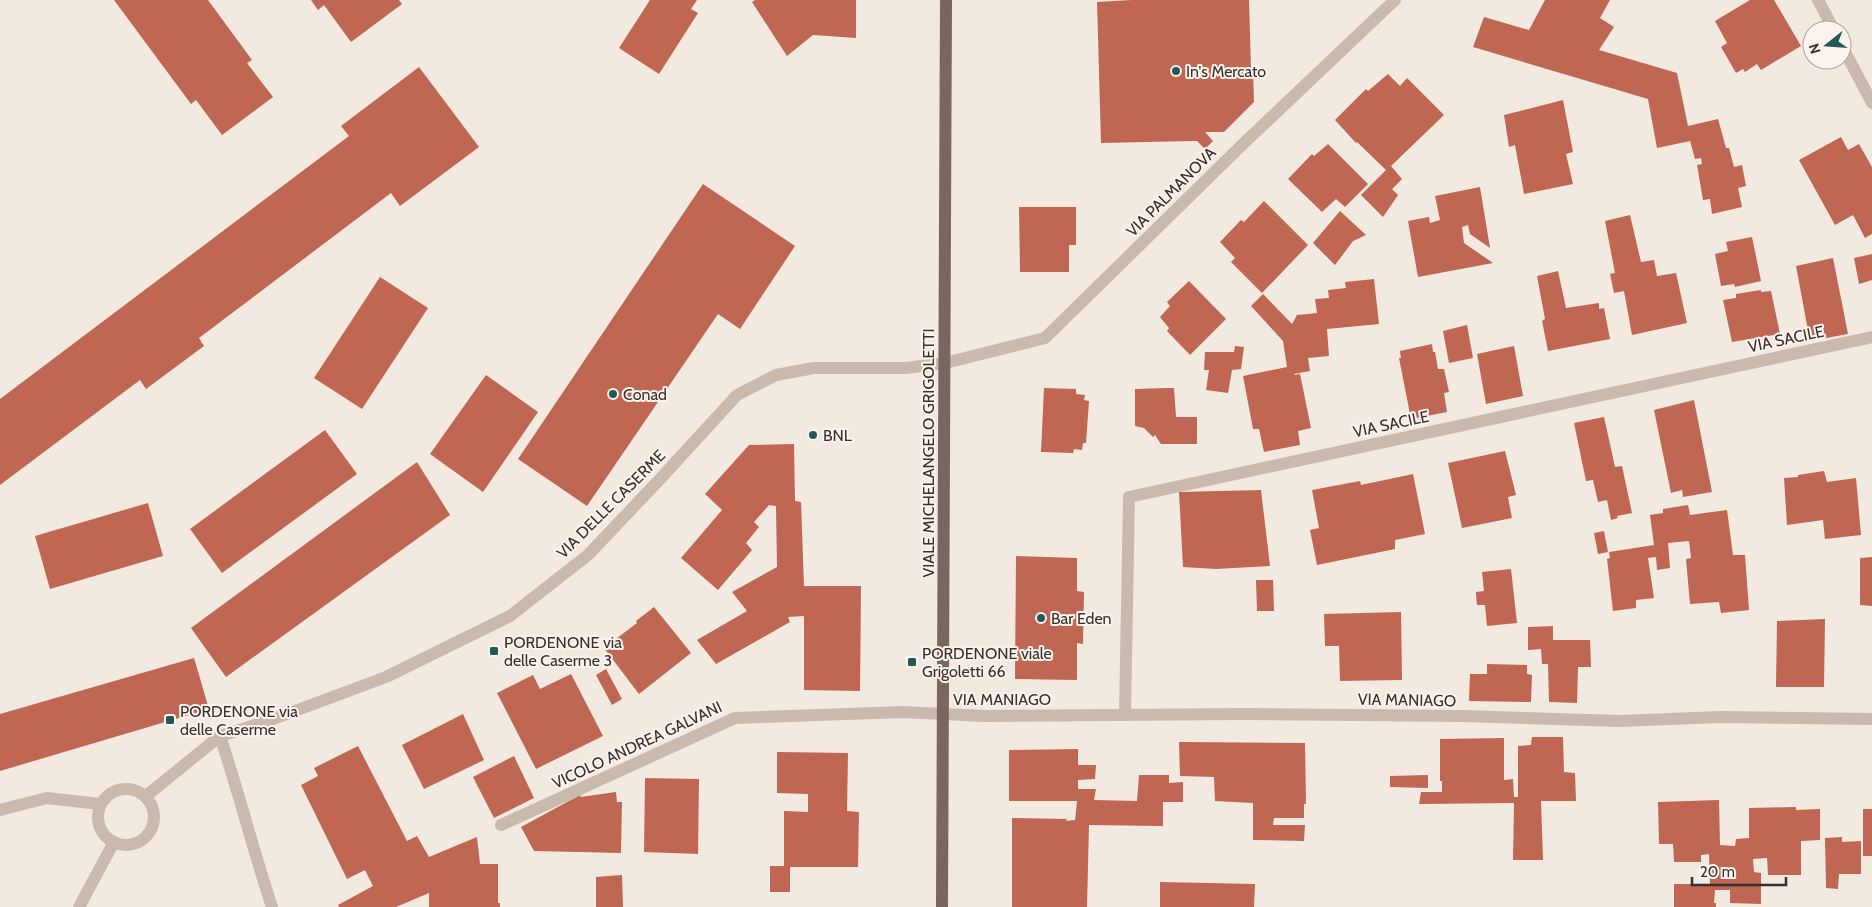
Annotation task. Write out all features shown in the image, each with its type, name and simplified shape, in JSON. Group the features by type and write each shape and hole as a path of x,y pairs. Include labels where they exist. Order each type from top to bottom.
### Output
{"main road":[{"name":"VIALE MICHELANGELO GRIGOLETTI","path":"942,907 946,0"}],"street":[{"name":"VIA PALMANOVA","path":"945,363 1045,338 1244,143 1395,0"},
{"path":"1818,0 1829,20"},
{"path":"1852,65 1872,103"},
{"name":"VIA SACILE","path":"1125,715 1129,498 1872,337"},
{"name":"VIA DELLE CASERME","path":"146,796 220,736 268,721 386,677 510,616 588,555 737,394 776,375 814,368 906,368 945,363"},
{"name":"VICOLO ANDREA GALVANI","path":"501,826 735,718 903,712 942,715"},
{"name":"VIA MANIAGO","path":"942,715 1243,714 1435,716 1619,721 1720,717 1872,719"},
{"path":"220,736 254,853 272,907"},
{"path":"130,788 146,796 154,812 152,829 146,836 131,844 114,842 106,837 98,822 100,804 105,797 121,789 130,788"},
{"path":"0,810 47,798 100,804"},
{"path":"79,907 114,842"}],"building":[{"path":"114,0 208,0 252,60 247,63 273,97 222,135 196,100 191,104"},
{"path":"311,0 399,0 402,4 351,42 324,5 318,10"},
{"path":"650,0 697,0 691,9 698,13 659,74 619,48"},
{"path":"755,0 856,0 856,38 813,35 787,56 752,2"},
{"name":"In's Mercato","path":"1132,0 1249,0 1254,102 1224,132 1205,132 1213,141 1205,149 1197,141 1101,143 1097,2"},
{"path":"1545,0 1610,0 1600,18 1614,27 1599,50 1677,73 1688,126 1718,119 1726,148 1729,148 1734,167 1742,165 1746,186 1738,188 1742,207 1712,214 1710,199 1703,200 1697,165 1702,164 1701,158 1695,159 1690,141 1657,148 1648,99 1473,47 1484,17 1529,30"},
{"path":"1750,0 1774,0 1801,46 1761,70 1757,64 1745,72 1743,69 1736,73 1721,47 1727,43 1715,21"},
{"path":"419,67 479,147 400,206 391,193 199,338 204,346 146,389 140,380 0,485 0,399 349,136 341,126"},
{"path":"1388,74 1400,86 1407,78 1444,115 1391,166 1402,179 1392,189 1398,195 1383,217 1361,195 1386,170 1356,143 1335,120 1366,89 1368,91"},
{"path":"1563,100 1573,152 1566,154 1573,184 1524,194 1515,145 1509,147 1504,115"},
{"path":"1841,137 1848,150 1859,144 1872,167 1872,234 1865,238 1853,215 1835,225 1799,160"},
{"path":"1328,144 1368,184 1345,207 1336,199 1322,212 1288,179 1312,154 1314,156"},
{"name":"Conad","path":"703,184 795,246 740,329 718,314 587,506 518,459"},
{"path":"1480,187 1490,248 1470,234 1468,225 1462,227 1464,243 1493,263 1418,277 1408,221 1429,217 1430,223 1440,220 1435,196"},
{"path":"1264,201 1308,245 1262,293 1231,262 1235,258 1220,242 1241,220 1244,222"},
{"path":"1019,207 1076,207 1076,245 1069,245 1069,272 1020,272"},
{"path":"1340,211 1366,235 1353,241 1335,265 1313,243"},
{"path":"1630,215 1641,262 1654,260 1657,276 1676,273 1687,323 1632,335 1624,291 1614,293 1610,274 1615,273 1605,221"},
{"path":"1752,237 1761,281 1735,287 1734,284 1721,286 1715,254 1728,251 1726,242"},
{"path":"1872,254 1872,280 1859,284 1854,258"},
{"path":"1833,258 1848,334 1810,341 1796,266"},
{"path":"1558,271 1566,308 1599,303 1599,309 1604,308 1610,339 1548,351 1542,321 1545,319 1537,276"},
{"path":"380,277 428,308 362,409 314,378"},
{"path":"1374,279 1379,324 1327,329 1329,356 1308,358 1310,371 1294,374 1300,374 1311,428 1298,431 1300,445 1264,452 1259,429 1253,429 1243,376 1287,367 1283,341 1251,306 1263,294 1292,324 1297,315 1317,313 1315,299 1329,298 1328,290 1346,288 1345,282"},
{"path":"1189,281 1226,319 1190,355 1167,331 1169,328 1160,317 1170,306 1167,302"},
{"path":"1761,290 1761,292 1771,291 1780,334 1732,342 1723,300 1736,298 1736,294"},
{"path":"1467,325 1473,358 1449,363 1443,331"},
{"path":"1432,344 1438,369 1444,369 1449,392 1444,393 1447,412 1411,419 1399,358 1401,358 1400,351"},
{"path":"1235,346 1244,347 1241,369 1232,370 1228,393 1206,390 1209,370 1204,370 1205,352 1234,352"},
{"path":"1514,346 1523,396 1486,404 1477,354"},
{"path":"486,375 538,412 483,492 430,454"},
{"path":"1044,388 1076,389 1076,394 1085,395 1084,400 1089,401 1086,443 1083,443 1082,450 1074,449 1073,453 1041,452"},
{"path":"1174,388 1176,417 1197,417 1197,444 1161,444 1155,435 1153,437 1144,428 1135,426 1135,389"},
{"path":"1694,400 1712,492 1683,497 1682,490 1671,493 1654,410"},
{"path":"1604,417 1615,467 1622,466 1632,513 1617,516 1618,518 1611,520 1607,500 1598,502 1593,480 1586,481 1574,423"},
{"path":"325,430 357,474 222,573 190,529"},
{"path":"794,444 795,501 801,502 804,586 861,586 860,691 804,690 804,616 788,617 790,622 716,664 697,640 747,611 732,592 777,567 776,506 769,505 754,522 759,527 746,543 752,550 718,590 681,558 722,510 705,494 749,445"},
{"path":"1505,451 1516,495 1508,497 1512,518 1462,528 1448,463"},
{"path":"417,462 450,515 226,677 191,628"},
{"path":"1824,471 1827,482 1856,478 1861,535 1825,539 1823,520 1787,525 1784,478"},
{"path":"1413,474 1425,534 1395,540 1395,549 1317,565 1310,530 1319,528 1312,490 1360,481 1361,485"},
{"path":"1261,490 1270,566 1216,569 1183,567 1179,492"},
{"path":"148,503 163,556 50,589 35,536"},
{"path":"1688,505 1690,515 1727,510 1733,555 1745,555 1749,610 1721,613 1719,602 1690,604 1686,559 1691,558 1689,541 1668,543 1670,568 1657,570 1656,557 1648,558 1654,598 1636,600 1636,608 1613,611 1607,559 1610,558 1609,552 1654,545 1650,515 1663,513 1663,509"},
{"path":"1604,531 1608,552 1598,554 1594,533"},
{"path":"1016,556 1077,558 1077,591 1084,592 1083,644 1077,643 1077,680 1015,679"},
{"path":"1872,557 1872,606 1860,605 1860,558"},
{"path":"1511,569 1517,623 1487,626 1485,605 1477,605 1476,595 1476,592 1484,591 1482,572"},
{"path":"1256,580 1273,580 1274,611 1257,611"},
{"path":"654,607 691,653 639,694 604,648 637,623 636,621"},
{"path":"1401,612 1402,680 1340,681 1339,646 1325,646 1324,614"},
{"path":"1825,619 1824,687 1776,687 1777,621"},
{"path":"1553,626 1553,640 1590,640 1591,667 1578,667 1577,703 1549,702 1548,664 1542,664 1541,649 1528,650 1528,627"},
{"path":"194,658 209,709 0,771 0,714"},
{"path":"1487,664 1527,665 1527,674 1532,675 1531,702 1469,701 1470,674 1487,674"},
{"path":"606,669 622,699 612,705 596,675"},
{"path":"571,674 603,736 536,769 497,693 533,675 540,689"},
{"path":"463,714 484,760 424,789 402,745"},
{"path":"1532,737 1563,737 1564,772 1575,773 1576,801 1541,801 1543,860 1513,860 1514,803 1419,804 1421,792 1442,792 1442,781 1440,781 1440,739 1504,738 1504,780 1513,779 1514,797 1518,797 1518,746 1531,745"},
{"path":"1179,742 1305,743 1306,804 1304,804 1304,818 1274,818 1273,825 1305,825 1304,841 1253,840 1253,803 1215,801 1214,777 1180,776"},
{"path":"358,746 407,841 417,836 429,857 477,837 480,864 498,864 498,903 500,903 500,907 429,907 429,893 396,907 339,907 338,905 373,886 365,870 347,879 301,785 318,776 314,768"},
{"path":"1078,749 1078,765 1096,765 1095,779 1078,780 1078,789 1096,789 1094,800 1137,801 1139,775 1169,775 1169,783 1183,782 1183,802 1163,802 1163,826 1089,825 1087,907 1012,907 1012,818 1075,820 1077,801 1009,801 1009,750"},
{"path":"777,752 848,753 847,811 859,812 858,867 790,867 790,892 770,892 770,866 784,866 784,811 808,812 808,794 777,793"},
{"path":"514,756 534,798 494,818 473,777"},
{"path":"1428,775 1428,788 1390,787 1390,776"},
{"path":"645,778 699,779 698,854 644,852"},
{"path":"616,792 617,802 622,802 621,853 534,851 521,827 580,795 581,797"},
{"path":"1719,800 1720,845 1735,846 1736,839 1749,838 1749,808 1796,807 1796,810 1820,809 1820,840 1801,841 1801,875 1768,875 1767,858 1753,859 1754,872 1761,873 1761,904 1730,903 1730,890 1715,890 1714,903 1716,903 1716,907 1674,907 1674,884 1710,884 1709,854 1701,855 1701,862 1674,862 1673,844 1659,844 1658,802"},
{"path":"1863,809 1872,809 1872,856 1863,856"},
{"path":"1842,837 1842,842 1861,841 1861,874 1839,874 1838,889 1826,888 1825,838"},
{"path":"622,875 623,907 596,907 596,877"},
{"path":"1160,882 1255,884 1254,907 1160,907"}],"place":[{"name":"In's Mercato","path":"1176,71"},
{"name":"Conad","path":"613,394"},
{"name":"BNL","path":"813,435"},
{"name":"Bar Eden","path":"1041,618"},
{"name":"PORDENONE via delle Caserme 3","path":"494,651"},
{"name":"PORDENONE viale Grigoletti 66","path":"912,662"},
{"name":"PORDENONE via delle Caserme","path":"170,720"}]}
